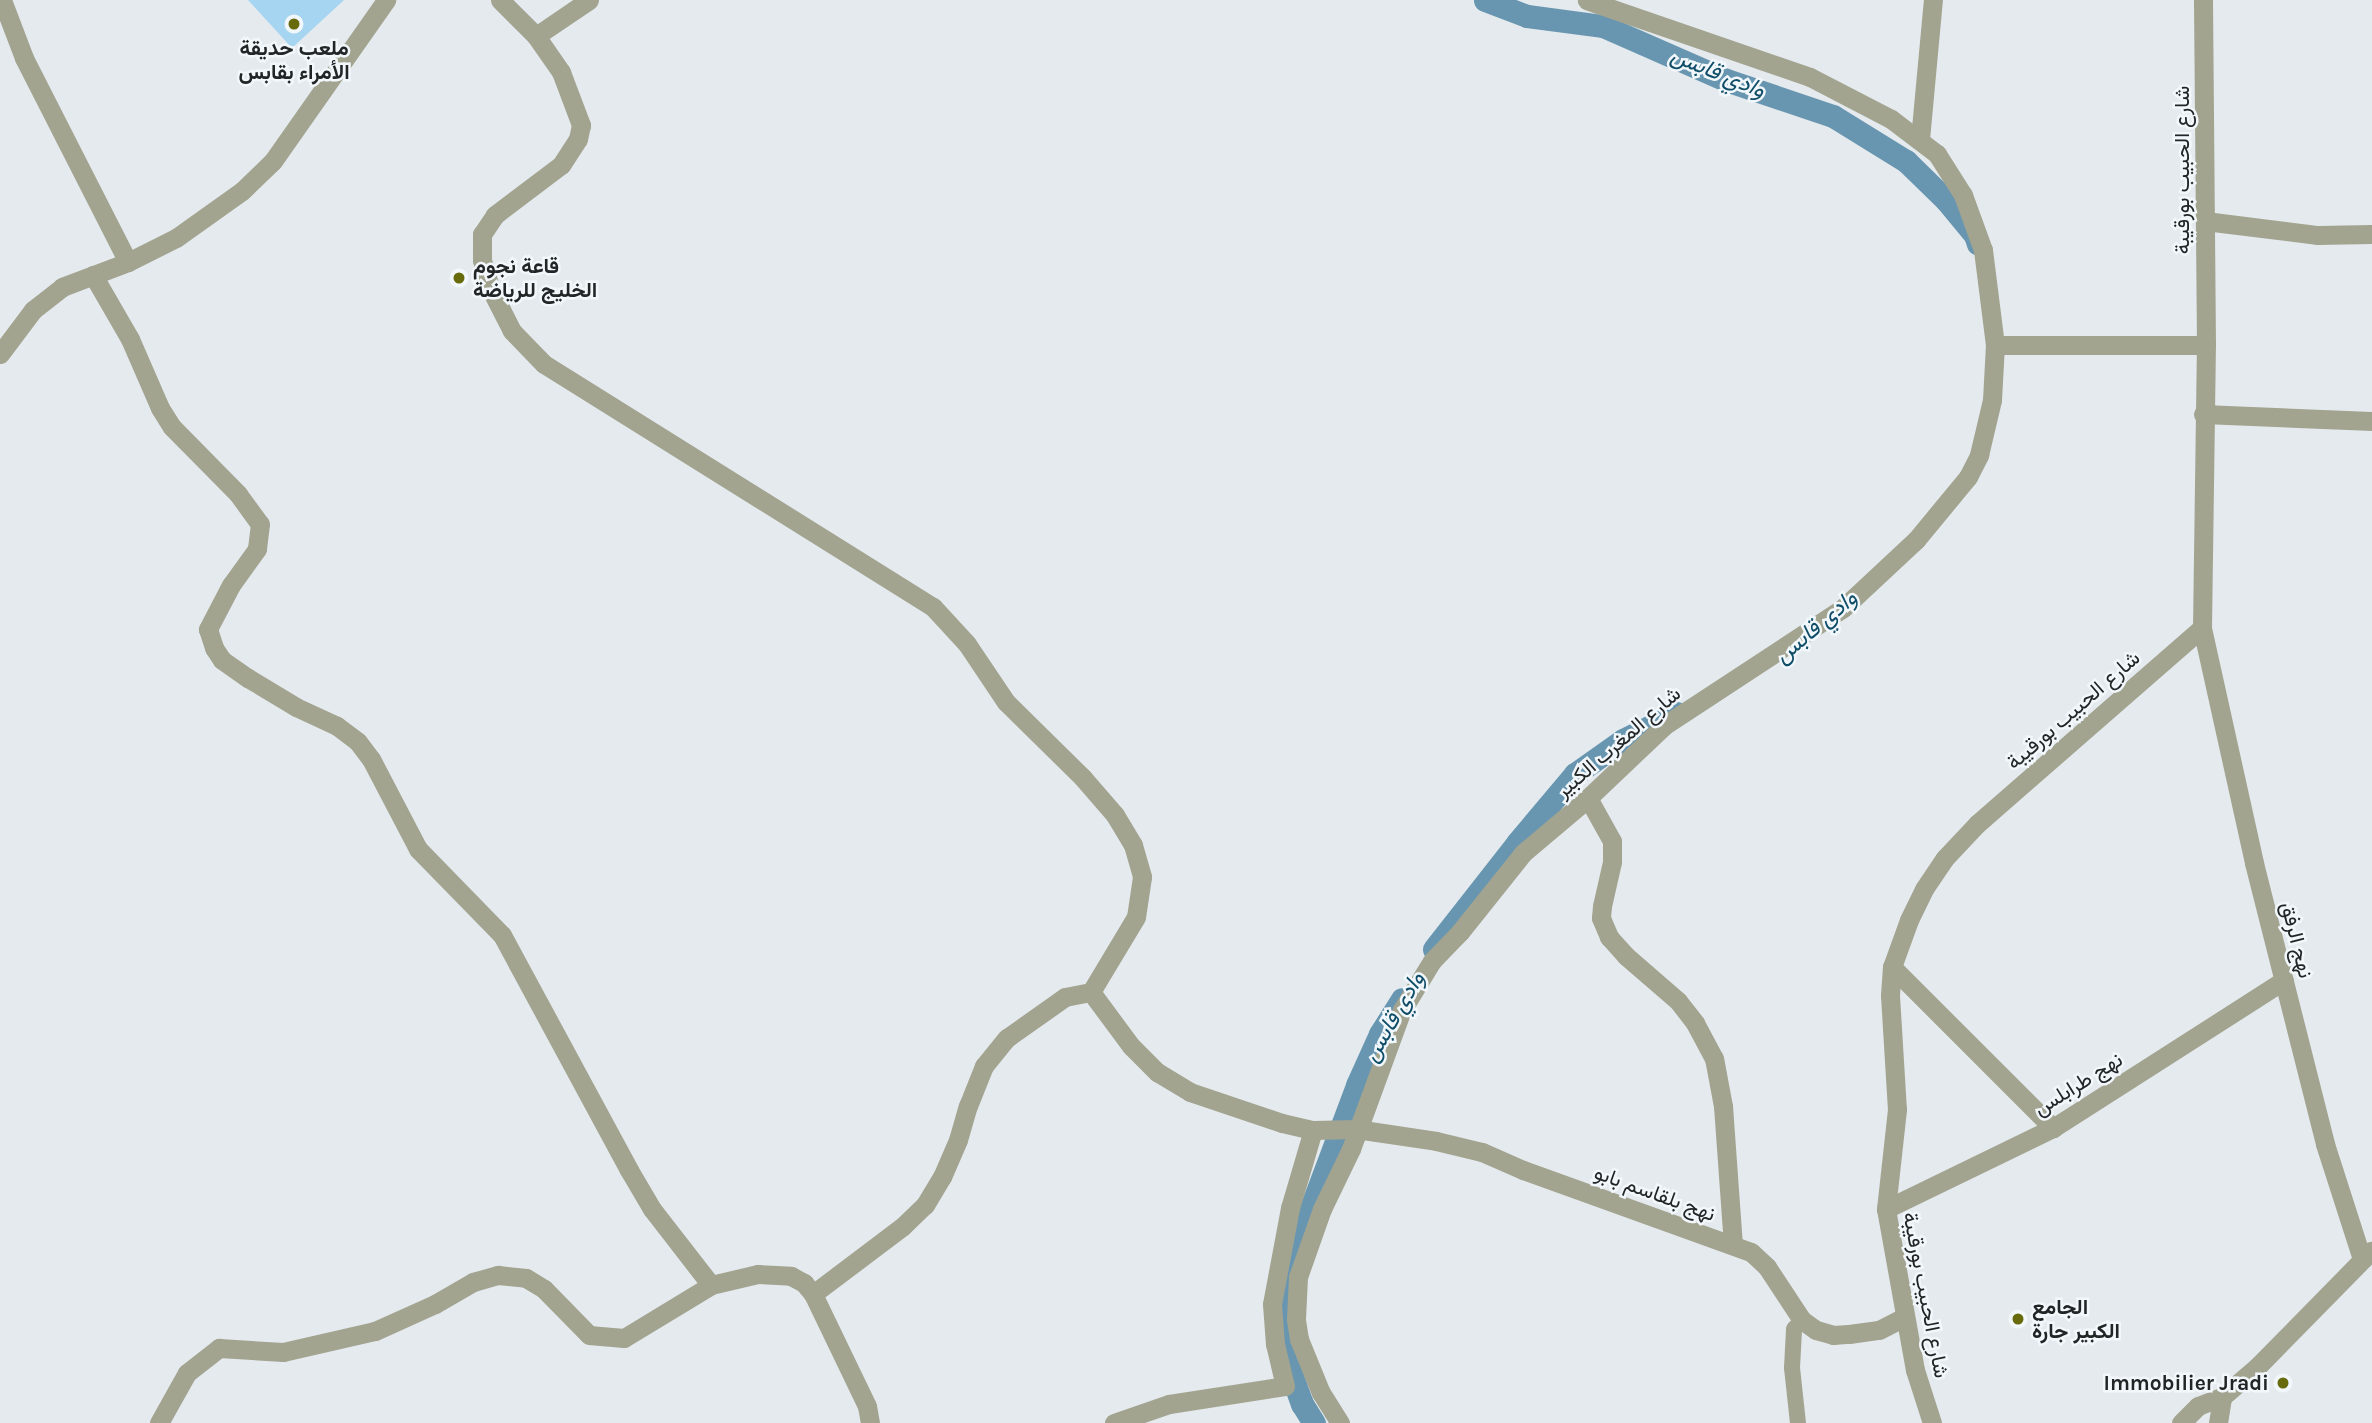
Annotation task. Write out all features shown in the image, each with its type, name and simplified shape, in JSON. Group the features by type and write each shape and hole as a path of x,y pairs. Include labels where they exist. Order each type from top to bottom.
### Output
{"street":[{"path":"2,0 24,58 128,262"},
{"path":"0,354 33,310 62,287 128,262 176,238 250,184 273,160 386,0"},
{"path":"500,0 536,36 561,72 581,125 578,139 561,165 495,215 482,234 482,260 490,288 512,331 544,364 933,607 967,644 1006,702 1083,778 1115,815 1133,845 1142,877 1136,917 1091,992 1065,997 1007,1038 984,1066 958,1140 942,1177 925,1205 902,1227 813,1294"},
{"path":"536,36 589,0"},
{"name":"شارع المغرب الكبير","path":"1340,1423 1321,1393 1306,1360 1296,1319 1298,1277 1322,1209 1402,1010 1432,961 1460,932 1523,853 1588,798 1665,725 1843,608 1916,540 1968,477 1979,455 1992,400 1995,345 1983,250 1973,219 1950,172 1920,139 1891,119 1810,77 1587,0"},
{"path":"1920,139 1933,0"},
{"name":"شارع الحبيب بورقيبة","path":"1932,1423 1915,1370 1886,1209 1897,1110 1890,1006 1892,967 1924,888 1953,850 1977,824 2202,628 2206,345 2203,0"},
{"path":"2205,221 2318,235 2372,234"},
{"path":"93,275 130,340 160,408 172,427 238,495 260,524 257,549 231,585 208,629 214,648 222,660 248,678 296,707 337,726 358,742 371,759 418,849 502,936 652,1209 711,1286"},
{"path":"1995,345 2206,345"},
{"path":"2203,414 2372,421"},
{"name":"نهج الرفق","path":"2202,628 2325,1144 2367,1254"},
{"path":"1588,798 1612,841 1612,862 1601,918 1609,937 1626,956 1678,1001 1695,1023 1714,1058 1723,1106 1733,1245"},
{"path":"1892,967 2053,1128"},
{"name":"نهج طرابلس","path":"1886,1209 2053,1128 2284,980"},
{"name":"نهج بلقاسم بابو","path":"1091,992 1131,1046 1157,1072 1190,1092 1244,1113 1313,1130 1356,1129 1436,1141 1482,1152 1523,1170 1733,1245 1751,1252 1767,1267 1802,1320"},
{"path":"1114,1423 1169,1404 1285,1386 1275,1344 1272,1304 1290,1208 1313,1130"},
{"path":"2181,1423 2198,1406 2222,1397 2292,1332 2367,1254"},
{"path":"159,1423 187,1373 219,1348 284,1352 375,1331 435,1304 473,1282 498,1275 526,1278 544,1289 589,1335 624,1338 711,1286 758,1273 791,1276 804,1283 813,1294 867,1406 870,1423"},
{"path":"1798,1423 1792,1368 1794,1329 1802,1320 1816,1330 1833,1335 1880,1329 1905,1317"},
{"path":"2218,1423 2222,1397"},
{"path":"2198,1406 2218,1423"}],"shaded area":[{"name":"ملعب حديقة الأمراء بقابس","path":"248,0 344,0 292,48"}],"waterway":[{"name":"وادي قابس","path":"1485,0 1527,16 1603,26 1726,80 1833,116 1906,161 1946,200 1975,235 1978,244"},
{"name":"وادي قابس","path":"1434,949 1575,774 1623,740 1677,713"},
{"name":"وادي قابس","path":"1314,1423 1302,1404 1284,1354 1282,1300 1294,1253 1357,1085 1380,1034 1402,999"}],"place":[{"name":"ملعب حديقة الأمراء بقابس","path":"294,24"},
{"name":"قاعة نجوم الخليج للرياضة","path":"459,278"},
{"name":"الجامع الكبير جارة","path":"2018,1319"},
{"name":"Immobilier Jradi","path":"2283,1383"}]}
